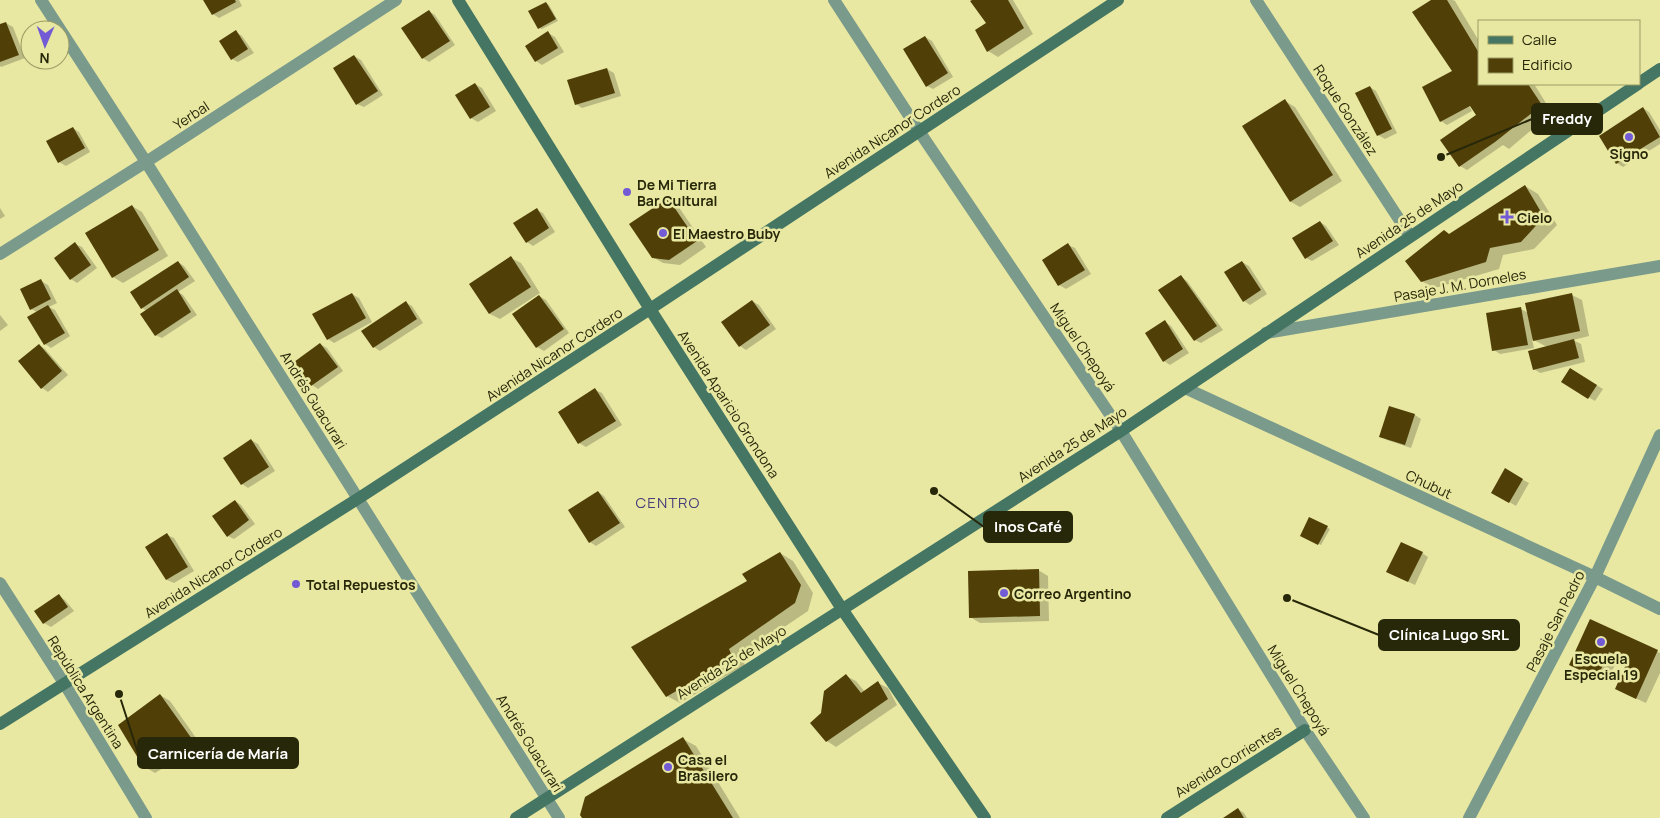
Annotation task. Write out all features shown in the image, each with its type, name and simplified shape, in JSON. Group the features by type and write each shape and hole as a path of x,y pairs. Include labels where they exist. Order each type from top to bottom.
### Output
{"main road":[{"name":"Avenida Aparicio Grondona","path":"458,0 650,309 842,609 986,818"},
{"name":"Avenida Nicanor Cordero","path":"0,724 359,498 650,309 1118,0"},
{"name":"Avenida 25 de Mayo","path":"1640,82 1660,69"},
{"name":"Avenida 25 de Mayo","path":"516,818 1121,430 1635,85"},
{"name":"Avenida Corrientes","path":"1167,818 1305,730"}],"street":[{"name":"Andrés Guacurari","path":"41,0 359,498 559,818"},
{"name":"Yerbal","path":"0,254 396,0"},
{"name":"Miguel Chepoyá","path":"834,0 919,131 1121,430 1305,730 1364,818"},
{"name":"Roque González","path":"1256,0 1410,236"},
{"name":"Pasaje J. M. Dorneles","path":"1264,333 1660,266"},
{"name":"Chubut","path":"1185,388 1595,577 1660,609"},
{"name":"Pasaje San Pedro","path":"1469,818 1595,577 1660,435"},
{"name":"República Argentina","path":"0,583 64,683 146,818"}],"building":[{"path":"203,0 235,0 236,2 212,15"},
{"path":"1008,0 1024,28 987,52 975,30 986,23 970,1"},
{"path":"1431,0 1447,0 1478,51 1478,85 1529,85 1542,105 1495,142 1459,167 1440,140 1476,115 1470,106 1440,122 1422,87 1452,71 1412,12"},
{"path":"546,2 556,19 538,29 528,11"},
{"path":"429,10 450,41 422,59 401,28"},
{"path":"6,22 19,55 0,62 0,24"},
{"path":"236,30 248,49 231,60 219,41"},
{"path":"548,31 558,48 535,62 525,46"},
{"path":"925,36 948,73 926,87 903,49"},
{"path":"354,55 378,91 356,105 333,68"},
{"path":"607,68 615,93 575,105 567,80"},
{"path":"475,83 490,107 470,119 455,95"},
{"path":"1370,86 1392,129 1377,136 1355,93"},
{"path":"1285,99 1333,175 1290,202 1242,126"},
{"path":"1643,107 1660,137 1616,164 1599,136"},
{"path":"73,127 85,148 58,163 46,141"},
{"path":"1525,185 1544,217 1521,242 1490,248 1486,262 1421,282 1405,261 1444,230 1449,234"},
{"name":"El Maestro Buby","path":"668,198 697,241 669,260 652,258 629,224"},
{"path":"132,205 159,250 112,278 85,233"},
{"path":"537,208 549,228 526,243 513,223"},
{"path":"1320,221 1333,241 1305,259 1292,238"},
{"path":"75,242 91,265 70,280 54,258"},
{"path":"1068,243 1085,270 1058,286 1042,260"},
{"path":"511,256 531,287 489,314 469,284"},
{"path":"178,261 189,277 141,309 130,292"},
{"path":"1242,261 1261,290 1243,302 1224,272"},
{"path":"1181,275 1217,326 1194,341 1158,290"},
{"path":"41,279 51,299 30,310 20,289"},
{"path":"177,289 191,312 155,336 140,314"},
{"path":"352,293 366,318 327,340 312,314"},
{"path":"1572,293 1580,331 1533,341 1525,303"},
{"path":"539,295 564,329 536,348 512,314"},
{"path":"752,300 770,325 739,347 721,322"},
{"path":"406,301 417,319 373,348 361,331"},
{"path":"48,305 65,333 44,345 27,317"},
{"path":"1521,307 1528,345 1492,351 1486,313"},
{"path":"1165,320 1183,349 1163,362 1145,333"},
{"path":"1574,339 1579,358 1533,370 1528,351"},
{"path":"320,343 338,367 311,386 294,362"},
{"path":"39,344 62,371 41,389 18,361"},
{"path":"1570,368 1597,385 1588,399 1561,382"},
{"path":"595,388 616,421 578,444 558,412"},
{"path":"1389,406 1415,414 1405,445 1379,437"},
{"path":"251,439 269,467 241,485 223,458"},
{"path":"1505,468 1523,479 1509,503 1491,493"},
{"path":"598,491 620,523 589,543 568,510"},
{"path":"235,500 249,520 227,537 212,516"},
{"path":"1309,517 1328,526 1318,545 1300,536"},
{"path":"167,533 188,567 166,580 145,547"},
{"path":"1401,542 1423,552 1408,582 1386,572"},
{"path":"780,552 801,585 795,603 729,649 733,658 666,697 631,647 747,581 742,574"},
{"name":"Correo Argentino","path":"1039,569 1040,616 969,618 968,571"},
{"path":"59,594 68,607 43,624 34,611"},
{"path":"1590,619 1658,650 1636,699 1615,689 1628,660 1609,652 1597,678 1569,665"},
{"path":"846,674 861,693 878,681 888,699 826,742 810,723 821,713 824,691"},
{"path":"160,694 192,739 144,768 118,725"},
{"name":"Casa el Brasilero","path":"683,737 733,818 582,818 580,815 585,797"},
{"path":"1238,808 1244,818 1223,818"}],"place":[{"name":"Signo","path":"1629,137"},
{"name":"Freddy","path":"1441,157"},
{"name":"De Mi Tierra Bar Cultural","path":"627,192"},
{"name":"Cielo","path":"1507,217"},
{"name":"El Maestro Buby","path":"663,233"},
{"name":"Inos Café","path":"934,491"},
{"name":"Total Repuestos","path":"296,584"},
{"name":"Correo Argentino","path":"1004,593"},
{"name":"Clínica Lugo SRL","path":"1287,598"},
{"name":"Escuela Especial 19","path":"1601,642"},
{"name":"Carnicería de María","path":"119,694"},
{"name":"Casa el Brasilero","path":"668,767"}],"district":[{"name":"CENTRO","path":"668,502"}]}
